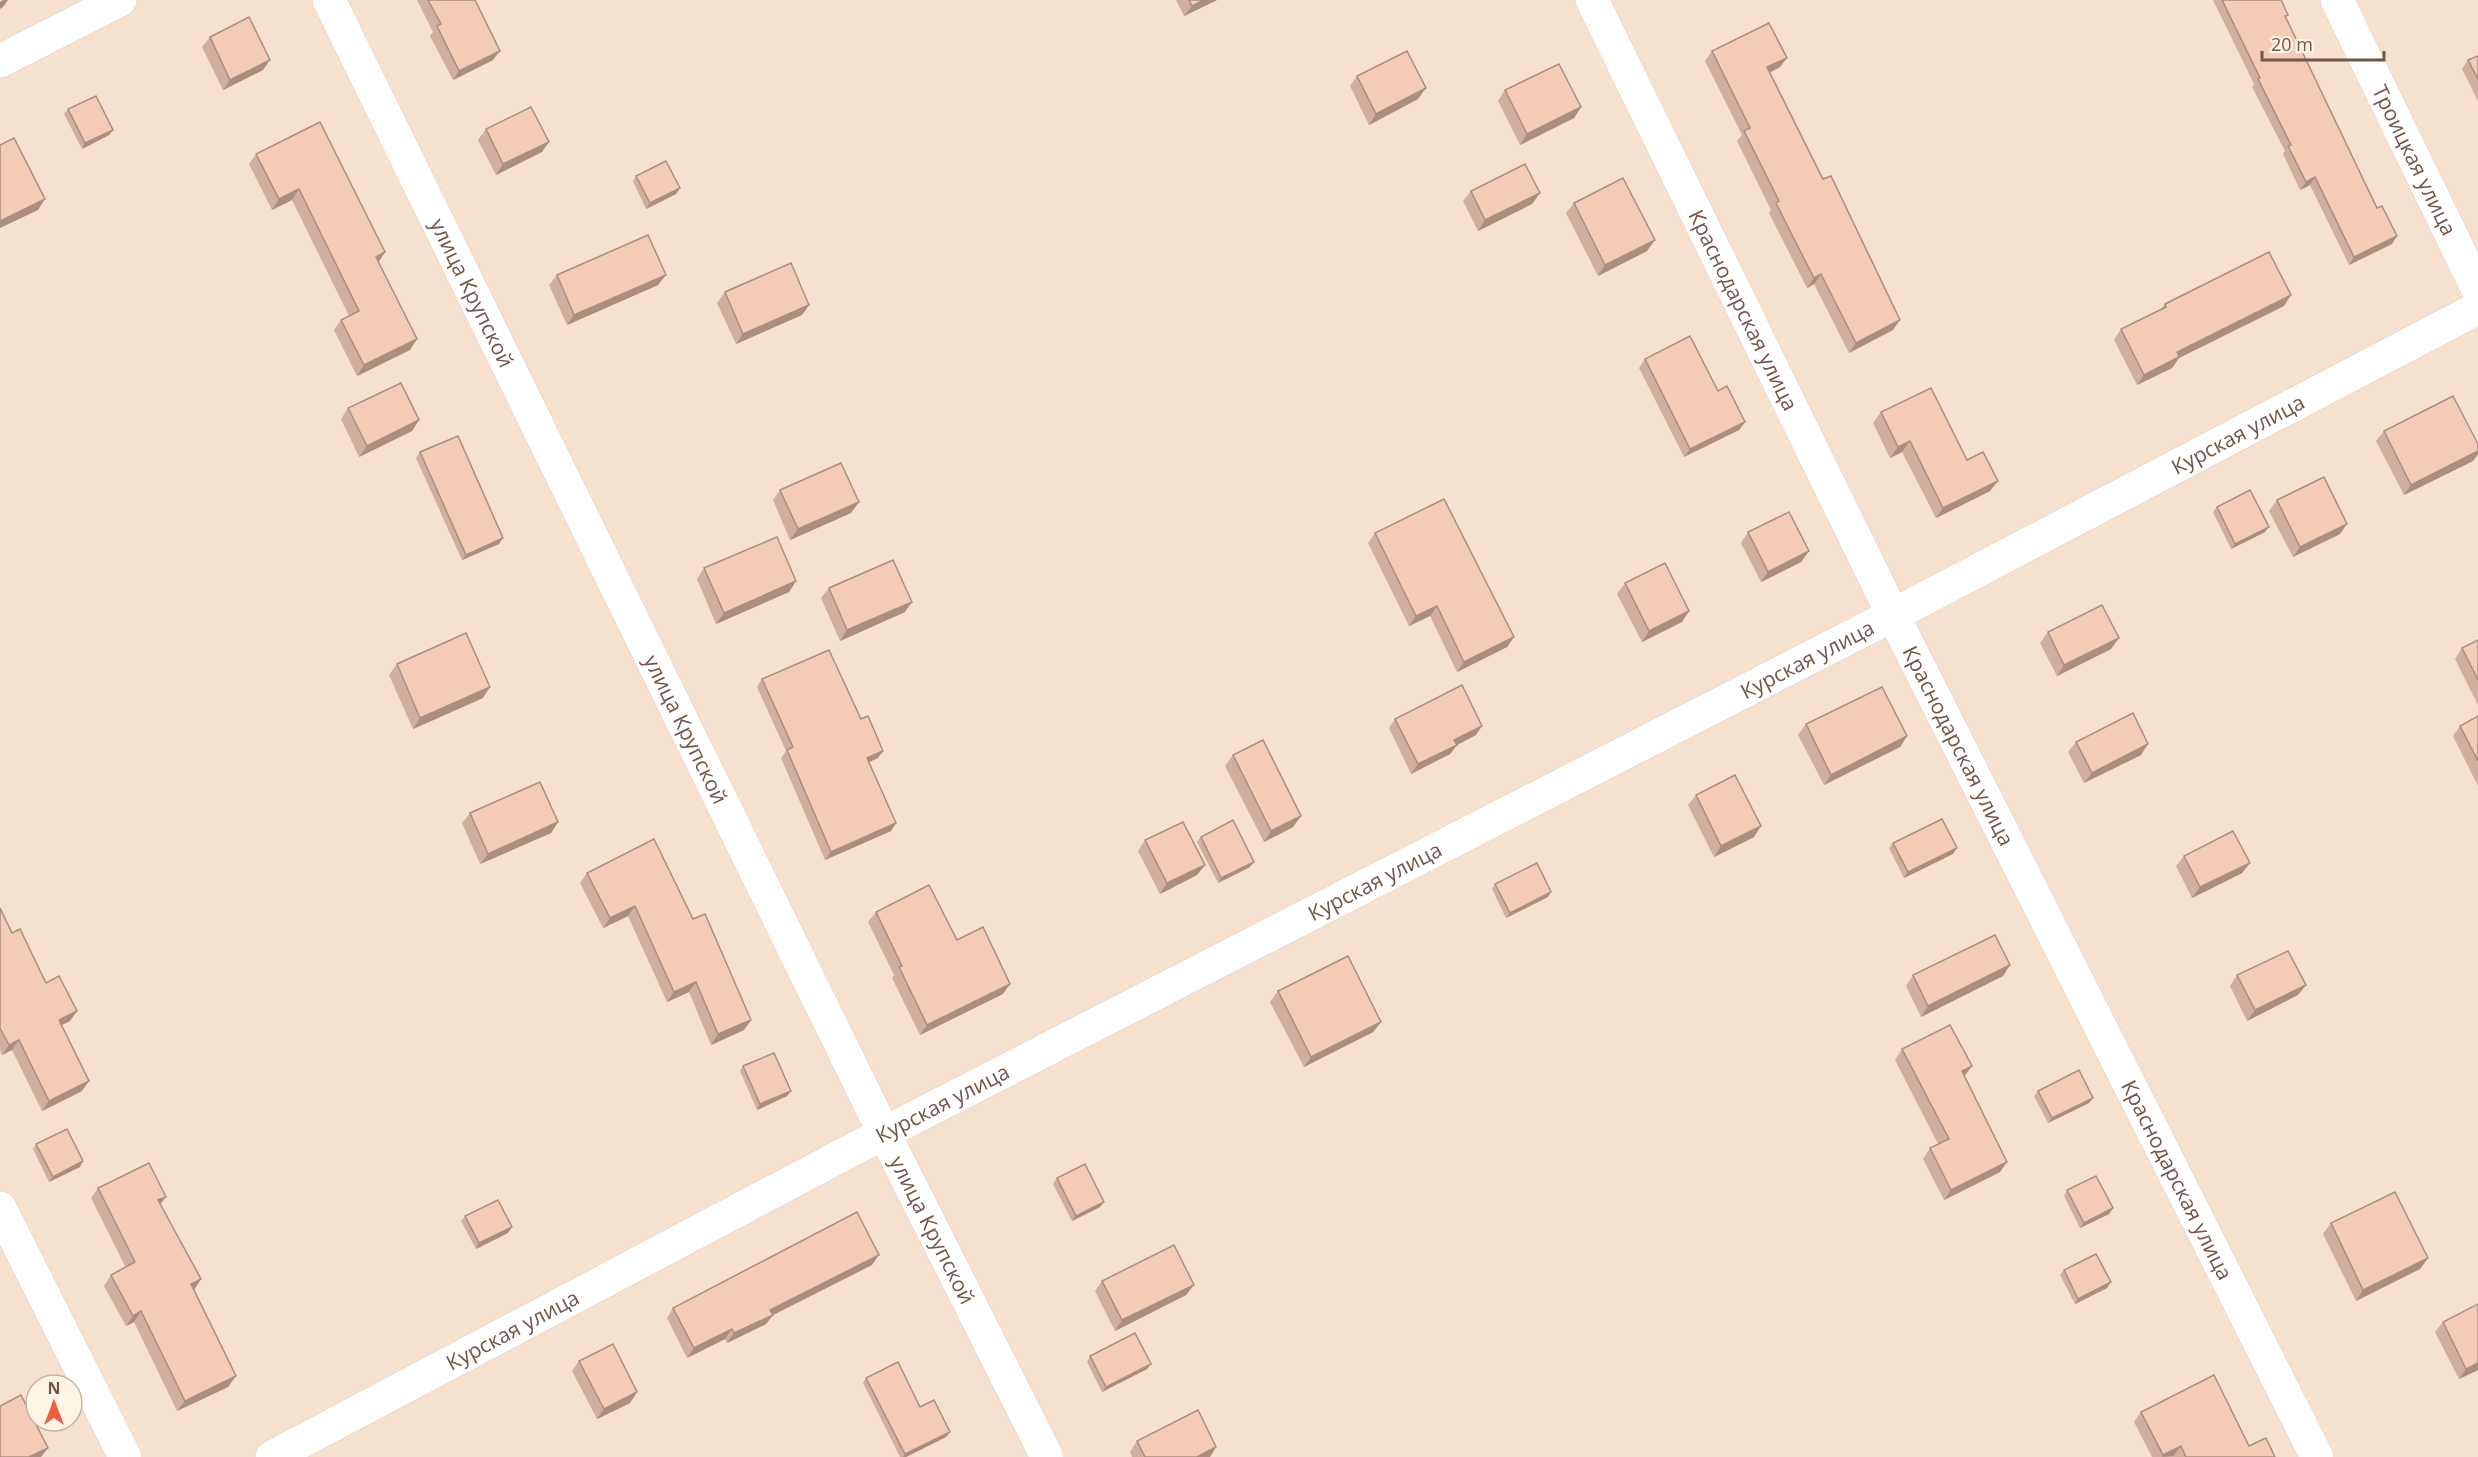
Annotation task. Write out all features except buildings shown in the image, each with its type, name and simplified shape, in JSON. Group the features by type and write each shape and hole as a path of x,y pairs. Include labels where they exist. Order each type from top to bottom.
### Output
{"street":[{"path":"0,61 120,0"},
{"name":"улица Крупской","path":"329,0 884,1132 1047,1457"},
{"name":"Краснодарская улица","path":"1592,0 1893,615 2317,1457"},
{"name":"Троицкая улица","path":"2337,0 2478,290"},
{"name":"Курская улица","path":"272,1457 884,1132 1893,615 2478,309"},
{"path":"0,1208 125,1457"}],"shaded area":[{"path":"0,0 2478,0 2478,1457 0,1457"}]}
